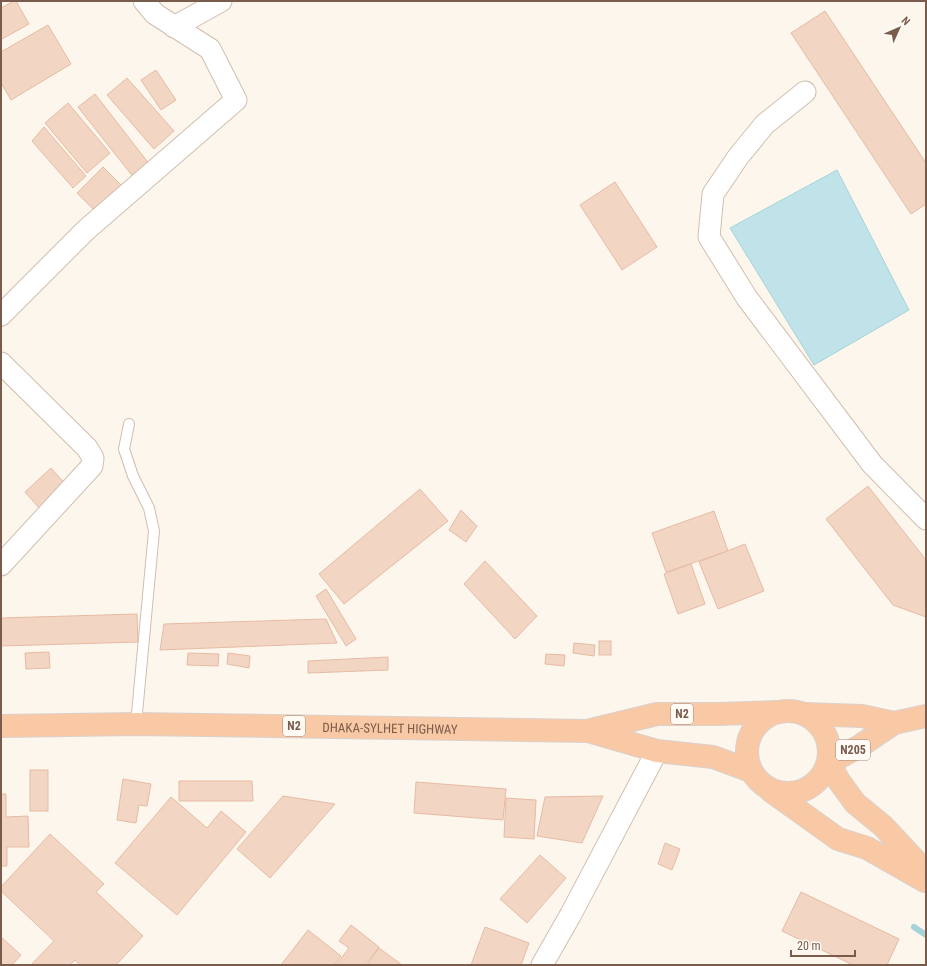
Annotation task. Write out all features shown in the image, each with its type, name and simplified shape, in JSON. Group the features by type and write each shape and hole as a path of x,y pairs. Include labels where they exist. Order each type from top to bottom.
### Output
{"highway":[{"path":"926,872 882,826 854,803 834,772 830,756 829,743 824,731 816,721 804,714 792,711 778,712 766,716 756,725 749,738 746,751 751,771 756,778 766,787 838,839 867,848 926,882"},
{"name":"N2","path":"587,731 658,714 778,712"},
{"name":"N205","path":"804,714 862,716 894,723"},
{"name":"N205","path":"834,772 860,746 894,723 926,716"},
{"name":"DHAKA-SYLHET HIGHWAY","path":"1,726 136,724 587,731"},
{"name":"N2","path":"587,731 657,751 713,757 751,771"},
{"path":"766,787 779,792 794,793 807,789 818,781 826,769 834,772"}],"street":[{"path":"1,315 86,230 236,100 210,49 155,14 144,1"},
{"path":"174,27 221,1"},
{"path":"805,92 765,124 738,157 713,194 709,237 747,298 872,464 926,519"},
{"path":"1,363 86,448 93,458 92,466 1,565"},
{"path":"542,965 571,914 657,751"}],"lane":[{"path":"128,424 124,449 133,476 149,508 154,531 136,724"}],"water":[{"path":"837,170 909,310 814,365 730,228"}],"building":[{"path":"16,1 29,24 2,39 1,8"},
{"path":"825,11 926,163 926,204 911,214 791,33"},
{"path":"48,25 71,64 11,100 1,83 1,52"},
{"path":"156,70 176,100 161,110 141,80"},
{"path":"127,78 174,131 154,149 107,95"},
{"path":"95,94 150,165 134,178 78,107"},
{"path":"68,103 110,153 87,173 45,123"},
{"path":"44,127 86,176 73,188 32,141"},
{"path":"103,167 122,186 96,212 77,193"},
{"path":"615,182 657,247 622,270 580,205"},
{"path":"51,468 66,485 40,509 25,492"},
{"path":"868,486 926,560 926,617 893,605 826,519"},
{"path":"420,489 448,521 344,604 319,574"},
{"path":"461,510 477,526 466,542 449,530"},
{"path":"714,511 728,551 666,572 652,533"},
{"path":"745,544 764,591 718,609 699,562"},
{"path":"485,561 537,616 515,639 464,584"},
{"path":"691,564 705,604 678,614 664,574"},
{"path":"326,589 356,639 346,646 316,596"},
{"path":"137,614 138,642 1,646 1,618"},
{"path":"326,619 337,643 160,650 164,624"},
{"path":"599,641 611,641 611,655 599,655"},
{"path":"574,643 595,645 594,656 573,653"},
{"path":"49,652 50,668 26,669 25,653"},
{"path":"188,653 219,654 218,666 187,665"},
{"path":"228,653 250,656 249,668 227,664"},
{"path":"546,654 565,655 564,666 545,664"},
{"path":"388,657 388,670 308,673 308,661"},
{"path":"30,770 48,770 48,811 30,811"},
{"path":"123,779 151,784 147,806 139,805 136,823 117,820"},
{"path":"179,781 252,781 253,801 179,801"},
{"path":"416,782 506,789 503,820 414,813"},
{"path":"1,794 6,794 6,817 28,816 29,847 7,847 7,866 1,866"},
{"path":"283,796 335,804 270,878 237,849"},
{"path":"603,796 582,843 537,836 545,797"},
{"path":"171,797 207,828 221,811 246,832 177,915 115,863"},
{"path":"506,798 536,800 534,839 504,837"},
{"path":"50,834 104,884 96,892 143,936 116,965 80,965 75,960 70,965 31,965 54,941 1,891 1,887"},
{"path":"665,843 680,849 672,870 658,864"},
{"path":"540,855 566,878 527,923 500,899"},
{"path":"801,892 899,939 887,965 853,965 782,931"},
{"path":"351,925 379,947 365,965 336,965 349,948 339,941"},
{"path":"485,927 529,943 521,965 471,965"},
{"path":"308,930 341,956 334,965 281,965"},
{"path":"1,937 21,955 12,965 1,965"},
{"path":"379,948 402,965 367,965"}],"waterway":[{"path":"914,927 926,935"}]}
